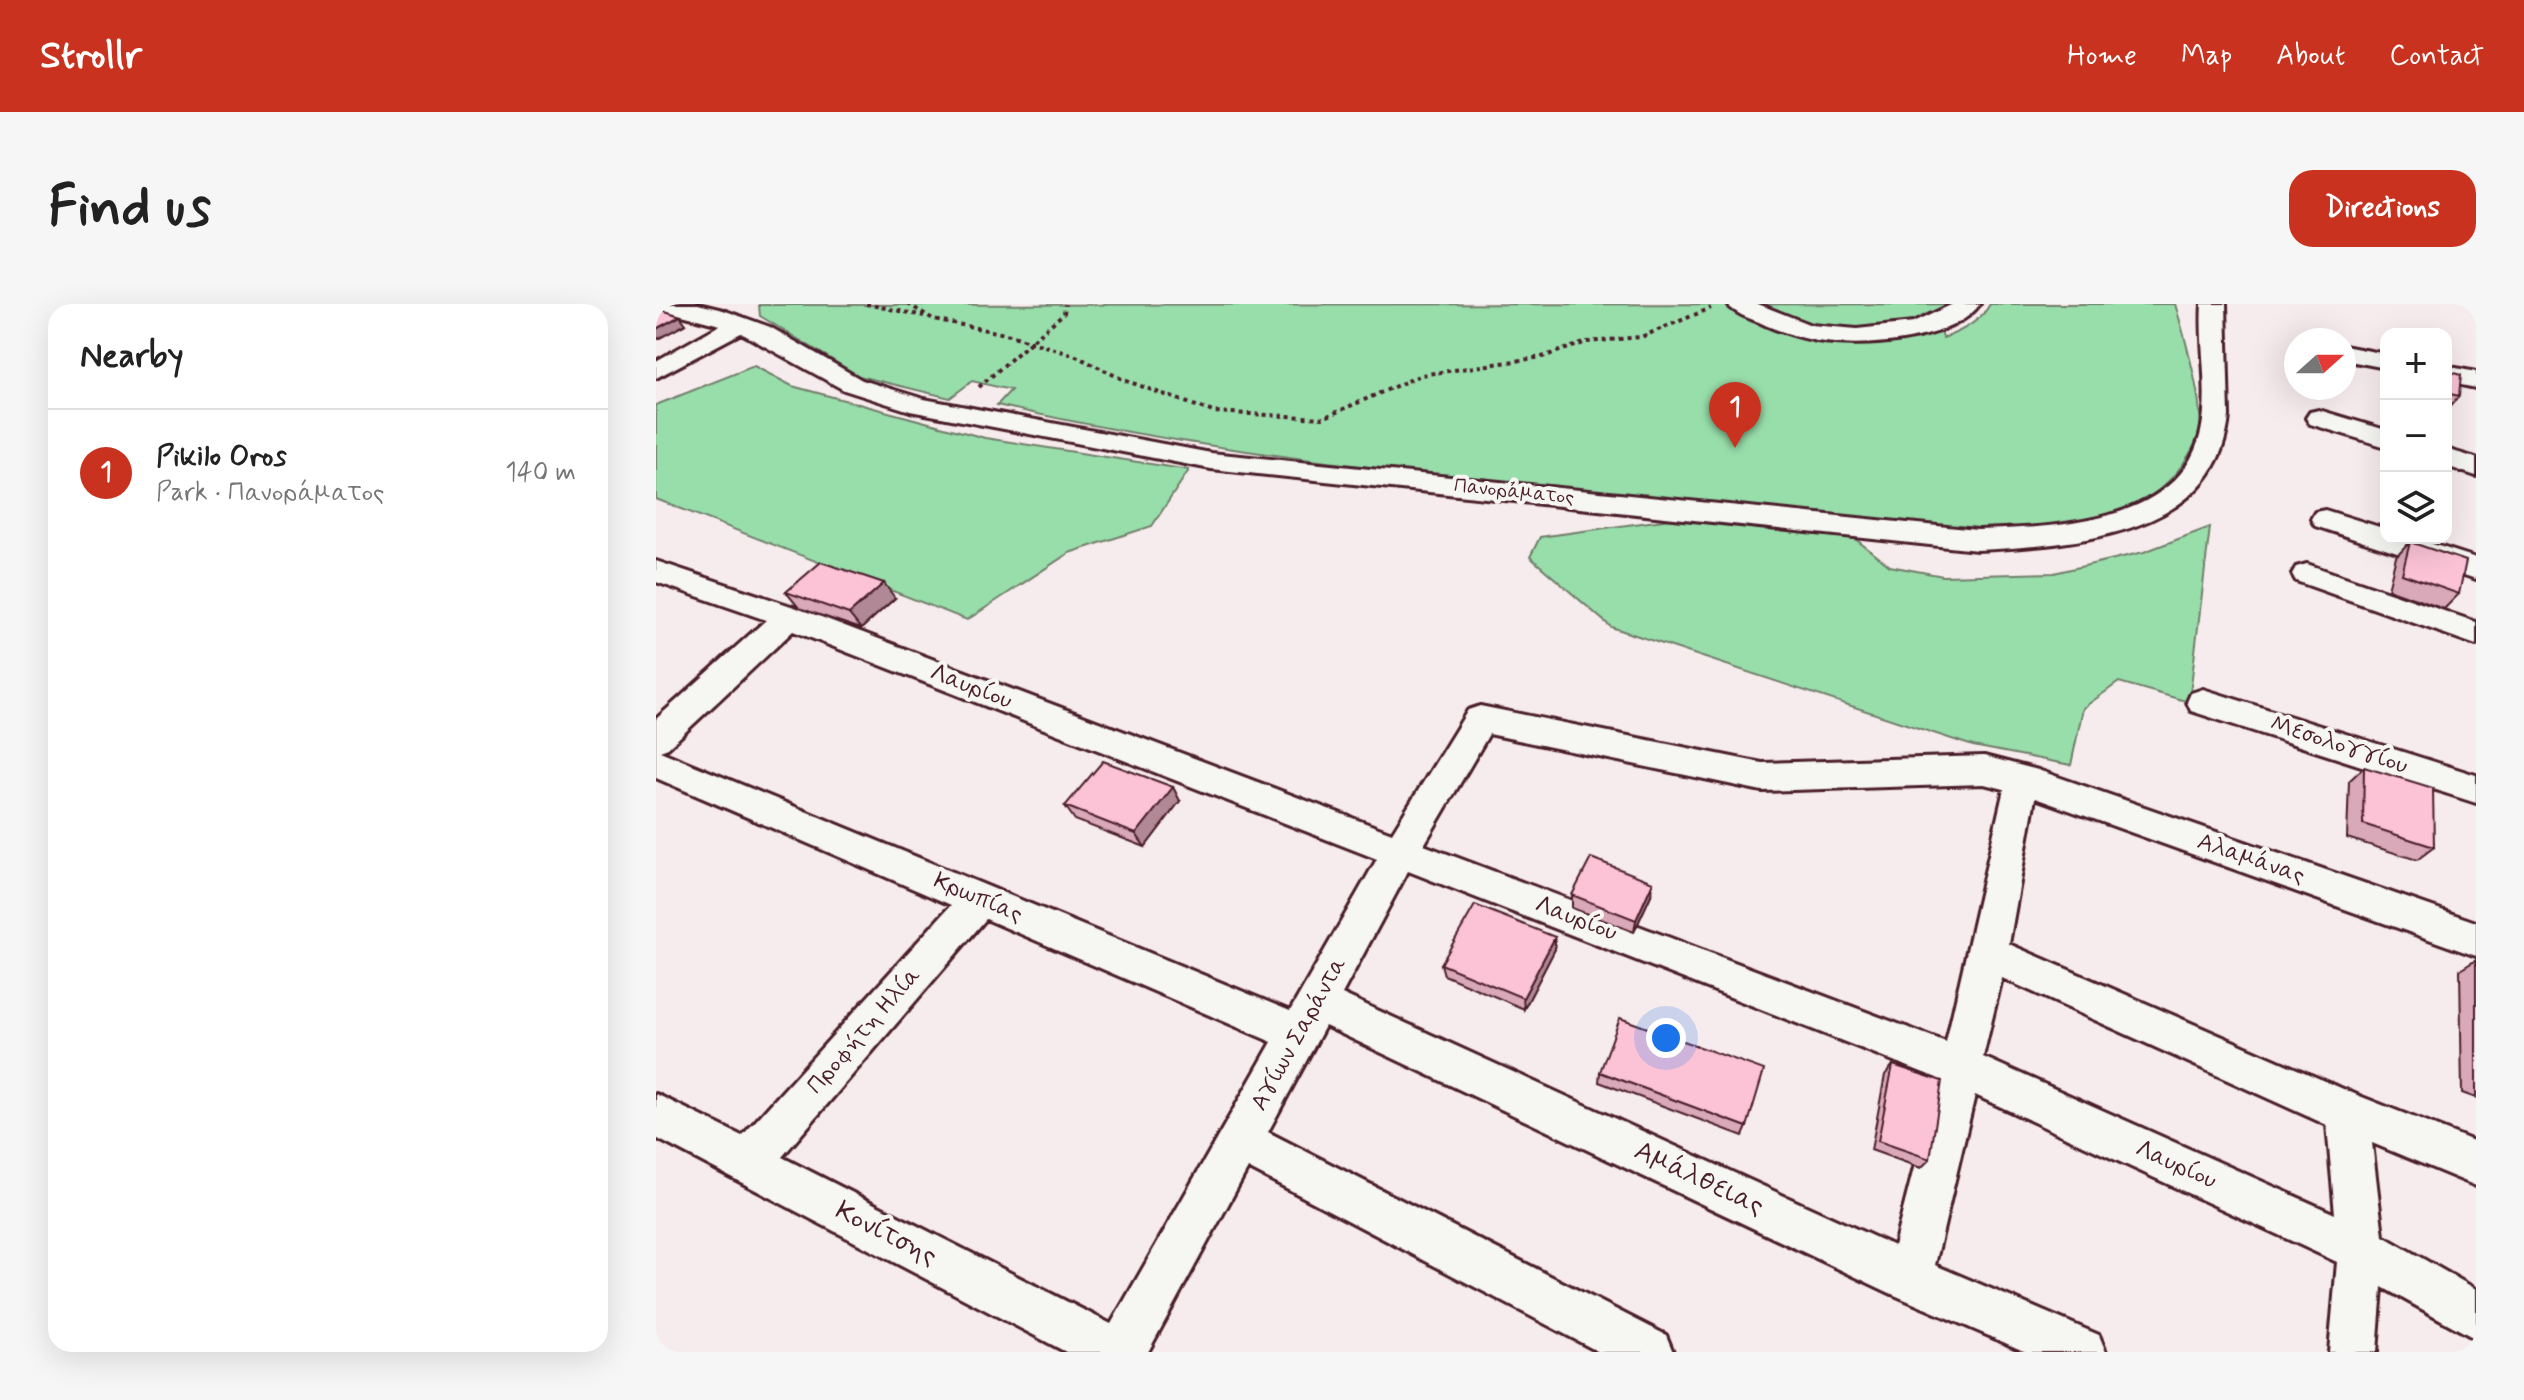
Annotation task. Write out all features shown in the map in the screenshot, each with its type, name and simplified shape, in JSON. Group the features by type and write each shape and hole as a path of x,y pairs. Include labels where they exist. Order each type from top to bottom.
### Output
{"street":[{"name":"Πανοράματος","path":"667,304 761,332 853,385 919,406 1211,461 1977,540 2058,534 2122,521 2143,514 2195,477 2208,456 2214,431 2214,304"},
{"path":"1739,304 1766,317 1818,333 1850,336 1920,329 1939,323 1968,304"},
{"path":"656,371 740,324"},
{"path":"2356,355 2380,360"},
{"path":"2452,375 2476,380"},
{"path":"2319,418 2380,437"},
{"path":"2452,459 2476,467"},
{"path":"2325,519 2476,569"},
{"name":"Λαυρίου","path":"656,571 789,617 1960,1067 2361,1249 2476,1315"},
{"path":"2307,574 2476,634"},
{"path":"656,739 789,617"},
{"name":"Μεσολογγίου","path":"2203,702 2476,789"},
{"name":"Αγίων Σαράντα","path":"1119,1352 1400,852 1480,719"},
{"name":"Αλαμάνας","path":"1480,719 1762,777 1984,770 2026,780 2476,939"},
{"name":"Κρωπίας","path":"656,763 980,899 1308,1018"},
{"path":"1909,1277 1988,953 2018,796 2026,780"},
{"name":"Προφήτη Ηλία","path":"748,1163 980,899"},
{"path":"1988,953 2347,1112 2476,1164"},
{"name":"Αμάλθειας","path":"1308,1018 2082,1352"},
{"path":"2347,1112 2361,1249 2353,1352"},
{"name":"Κονίτσης","path":"656,1115 1119,1352"},
{"path":"1240,1141 1649,1352"}],"path":[{"path":"866,304 1029,341 1076,356 1124,380 1213,412 1323,418 1421,375 1542,357 1587,342 1641,337 1724,304"},
{"path":"908,304 933,319"},
{"path":"977,415 1001,392 979,387 1064,313 1065,304"}],"green space":[{"path":"1952,304 1937,314 1943,338 1970,325 1990,304 2175,304 2193,369 2200,421 2196,441 2183,464 2166,484 2144,500 2104,515 2057,524 1957,531 1795,515 1394,470 1155,437 997,405 1011,390 972,381 950,398 859,376 760,316 759,305"},
{"path":"754,366 792,386 985,438 1189,470 1152,526 1069,553 967,620 656,499 656,405"},
{"path":"1678,518 1850,535 1890,566 1943,576 2054,573 2144,552 2210,527 2189,702 2119,682 2083,708 2071,765 1973,746 1611,627 1530,557 1540,537"}],"building":[{"path":"656,310 680,316 656,329"},
{"path":"2452,373 2461,375 2459,396 2452,394"},
{"path":"2410,544 2466,561 2459,594 2402,574"},
{"path":"821,562 884,583 849,614 786,592"},
{"path":"1103,761 1173,787 1136,834 1065,806"},
{"path":"2364,767 2433,788 2434,847 2363,824"},
{"path":"1591,858 1653,882 1636,920 1572,895"},
{"path":"1475,905 1555,937 1523,998 1441,964"},
{"path":"1620,1018 1764,1070 1747,1127 1600,1072"},
{"path":"1893,1065 1942,1081 1930,1159 1878,1141"}],"place":[{"name":"Pikilo Oros","path":"1735,448"}]}
